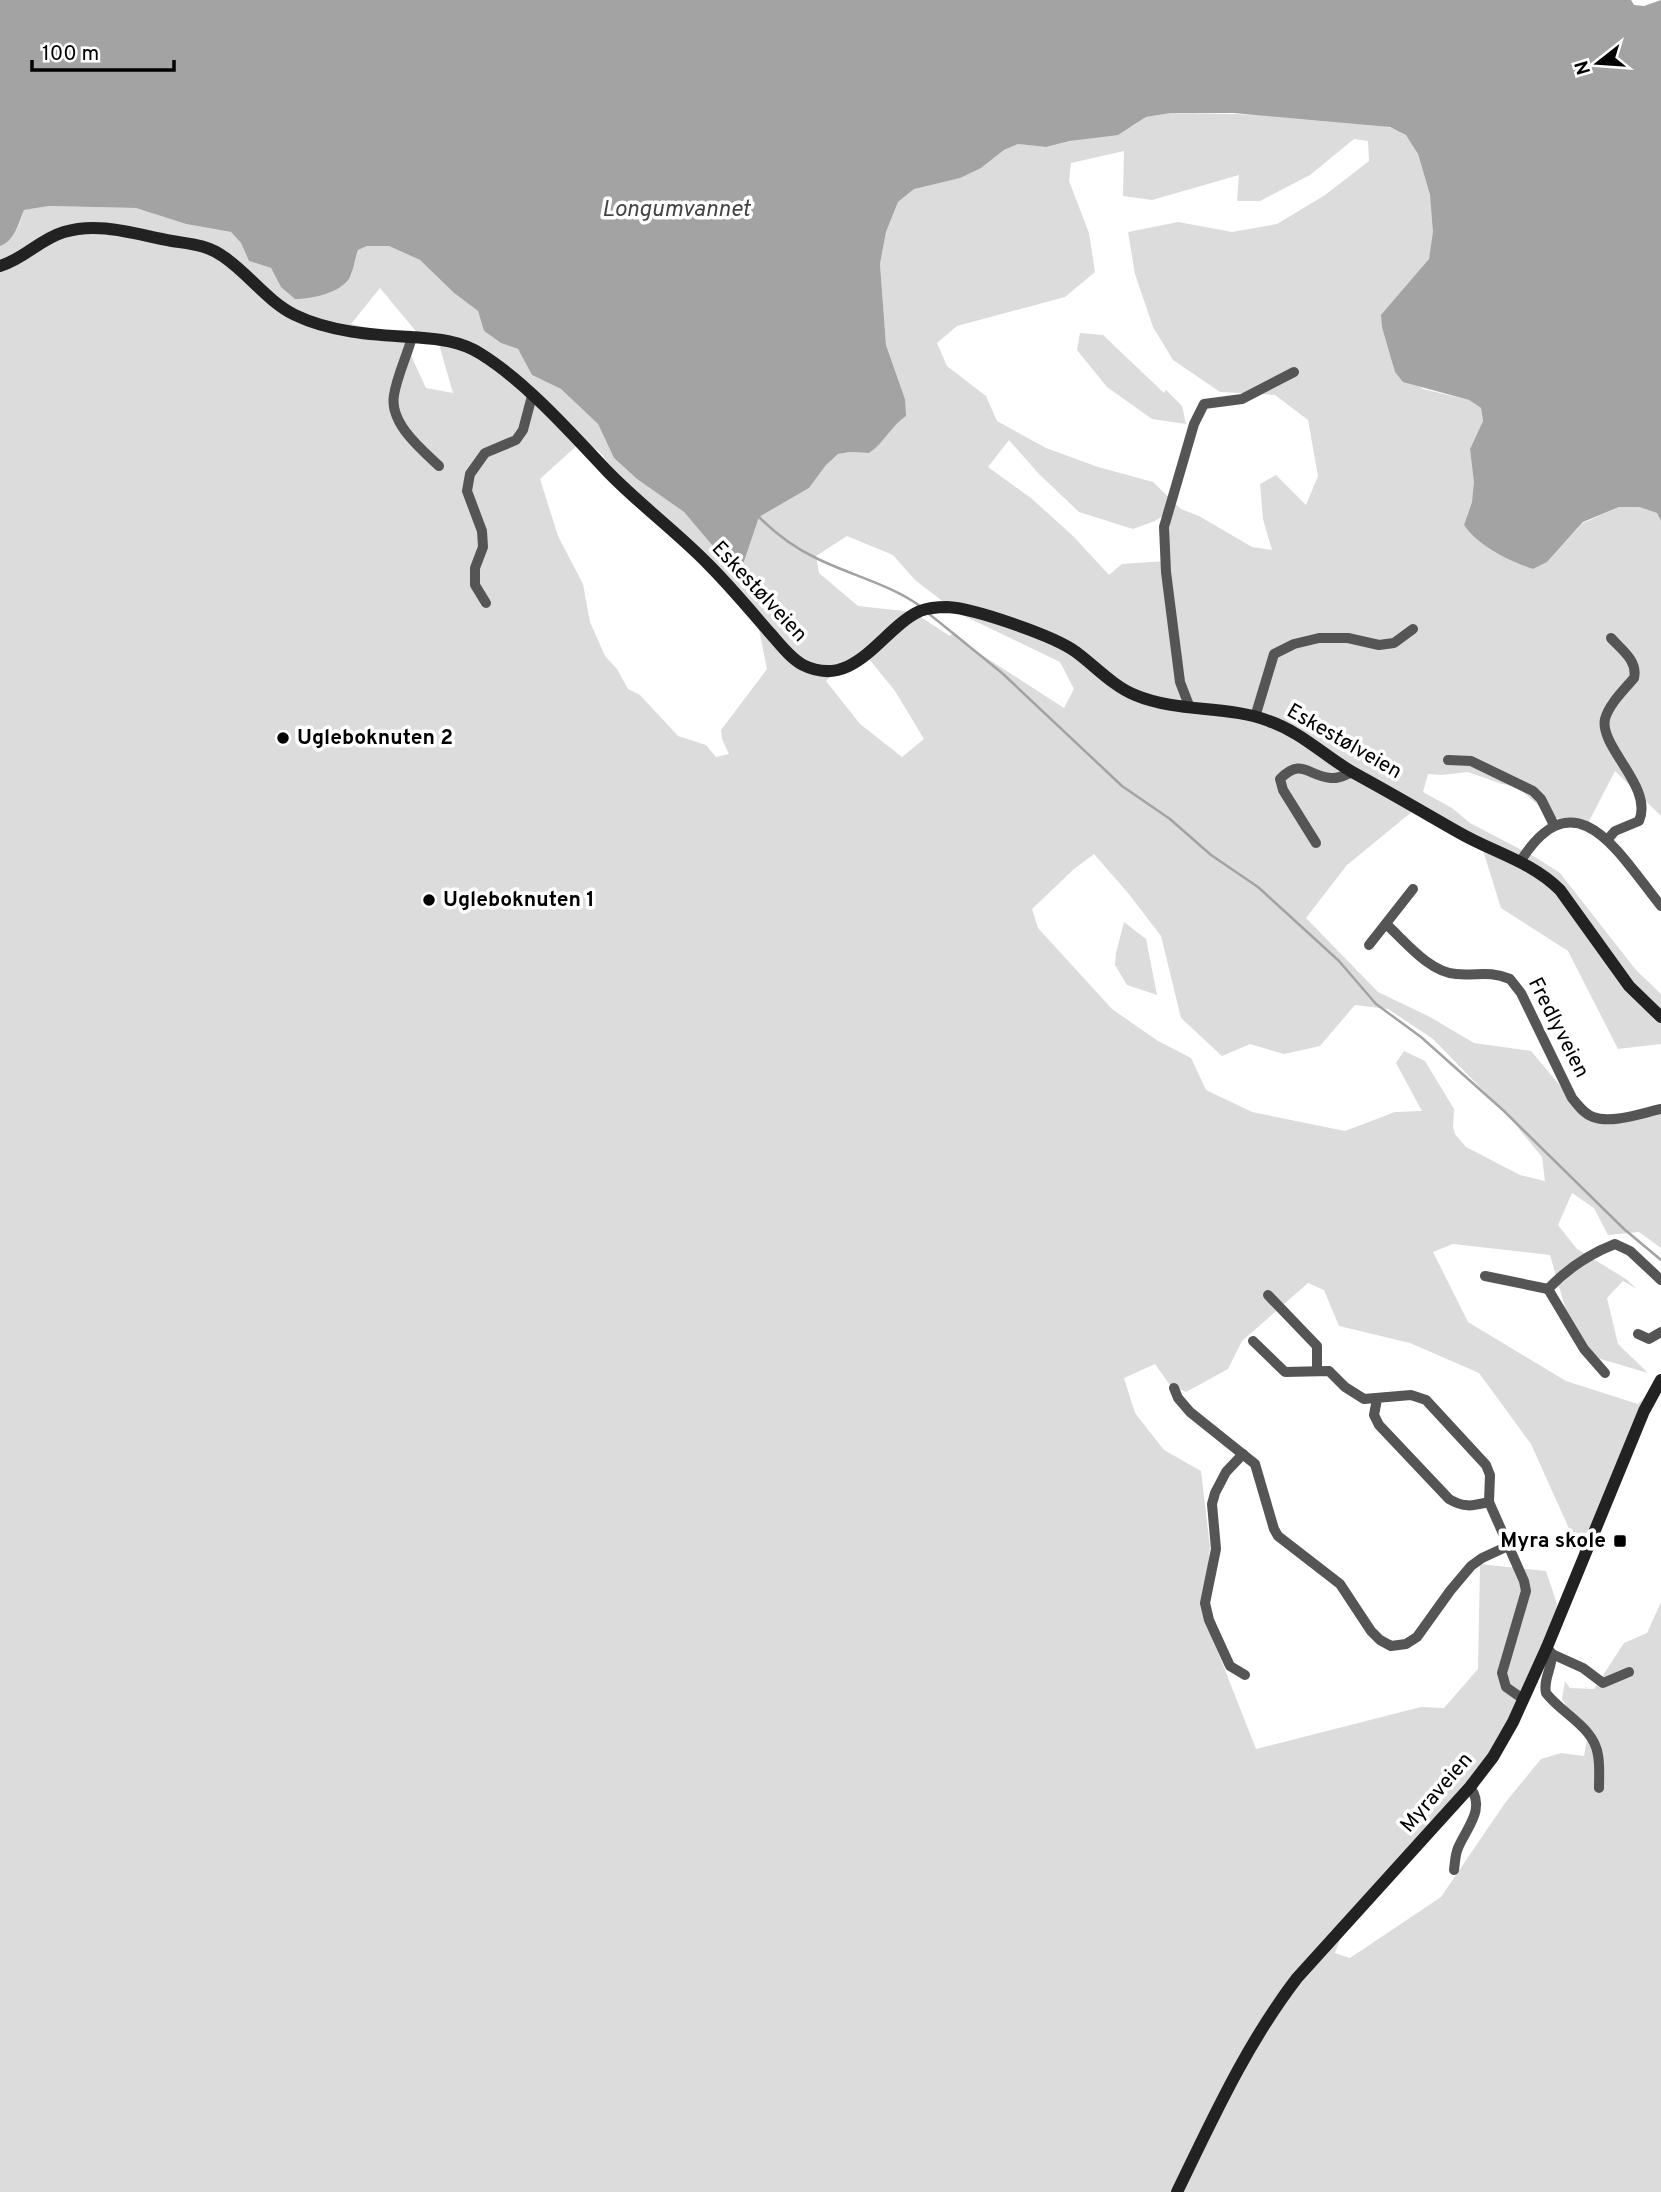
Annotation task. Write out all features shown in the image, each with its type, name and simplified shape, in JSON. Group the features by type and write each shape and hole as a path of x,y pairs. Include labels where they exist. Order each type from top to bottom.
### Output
{"main road":[{"name":"Eskestølveien","path":"0,267 45,240 72,230 104,229 128,232 207,247 224,256 286,310 299,317 347,331 459,343 481,353 532,396 635,498 709,565 775,639 803,664 830,670 853,663 864,658 924,610 956,608 1055,639 1072,648 1131,694 1170,705 1255,717 1300,734 1352,772 1404,799 1458,832 1536,869 1560,890 1629,986 1661,1017"},
{"name":"Myraveien","path":"1177,2192 1241,2064 1276,2005 1305,1969 1470,1787 1502,1742 1549,1650 1644,1411 1661,1380"}],"street":[{"path":"412,337 394,394 396,414 414,442 439,466"},
{"path":"1190,708 1180,682 1166,572 1164,527 1194,424 1204,404 1242,398 1294,372"},
{"path":"486,603 475,585 475,568 483,547 482,531 467,491 470,474 485,453 516,440 523,430 532,396"},
{"path":"1255,717 1274,654 1294,644 1320,638 1348,638 1379,645 1394,643 1413,629"},
{"path":"1607,840 1615,831 1639,821 1642,813 1642,804 1630,775 1606,732 1604,722 1608,712 1634,678 1635,671 1634,665 1611,638"},
{"path":"1448,760 1471,761 1533,791 1541,799 1554,825"},
{"path":"1316,843 1283,790 1280,779 1289,770 1302,768 1329,779 1352,772"},
{"path":"1520,862 1533,841 1554,825 1576,823 1588,826 1607,840 1661,906"},
{"path":"1368,945 1413,890"},
{"name":"Fredlyveien","path":"1386,924 1426,961 1443,972 1483,972 1510,979 1521,993 1572,1098 1583,1111 1594,1118 1611,1119 1661,1110"},
{"path":"1548,1289 1564,1272 1596,1251 1615,1244 1630,1251 1661,1280"},
{"path":"1485,1276 1548,1289 1584,1349 1605,1373"},
{"path":"1268,1295 1317,1346 1317,1370"},
{"path":"1637,1334 1649,1339 1661,1332"},
{"path":"1253,1341 1285,1372 1293,1374 1329,1371 1355,1395 1364,1399 1411,1395 1426,1400 1486,1465 1490,1475 1489,1502 1526,1591 1502,1673 1506,1687 1523,1699"},
{"path":"1174,1388 1178,1398 1190,1412 1255,1464 1278,1536 1340,1584 1371,1631 1391,1646 1406,1644 1418,1637 1471,1566 1508,1546"},
{"path":"1377,1399 1374,1415 1379,1425 1449,1499 1460,1506 1470,1507 1489,1502"},
{"path":"1243,1454 1226,1472 1215,1493 1212,1516 1216,1549 1205,1603 1209,1620 1230,1667 1245,1675"},
{"path":"1549,1650 1583,1668 1603,1683 1629,1672"},
{"path":"1549,1650 1551,1666 1545,1684 1546,1693 1586,1730 1593,1740 1599,1756 1599,1788"},
{"path":"1454,1870 1458,1849 1477,1808 1470,1787"}],"shaded area":[{"path":"1171,113 1295,116 1366,123 1392,128 1407,136 1417,153 1429,192 1433,242 1426,263 1382,315 1395,372 1423,389 1469,400 1481,408 1483,421 1470,449 1475,482 1464,525 1477,540 1495,552 1533,569 1547,562 1583,523 1619,507 1639,507 1657,513 1661,521 1661,816 1615,771 1587,825 1552,817 1516,786 1468,772 1428,774 1423,792 1452,808 1470,823 1560,873 1636,970 1661,994 1661,1044 1618,1049 1568,951 1501,908 1481,844 1419,806 1347,865 1306,918 1378,992 1430,1017 1474,1043 1531,1051 1568,1095 1600,1116 1661,1108 1661,1248 1639,1232 1608,1235 1594,1208 1572,1193 1558,1225 1577,1249 1626,1279 1637,1289 1623,1281 1607,1298 1618,1344 1648,1373 1594,1357 1567,1314 1550,1255 1453,1244 1433,1252 1468,1322 1566,1381 1638,1404 1646,1396 1580,1553 1531,1444 1479,1373 1410,1343 1339,1326 1324,1290 1308,1283 1242,1341 1228,1369 1186,1392 1170,1385 1155,1364 1124,1378 1135,1413 1164,1450 1201,1471 1210,1547 1203,1614 1256,1749 1421,1707 1444,1708 1478,1669 1480,1564 1546,1571 1557,1604 1548,1656 1488,1759 1345,1926 1335,1953 1350,1958 1441,1897 1505,1803 1541,1759 1561,1753 1584,1756 1587,1739 1562,1699 1565,1681 1570,1688 1594,1689 1624,1643 1647,1633 1661,1602 1661,2192 0,2192 0,246 13,236 24,210 49,206 136,208 186,224 231,232 241,243 249,261 271,268 281,287 351,276 358,250 367,246 389,246 420,260 454,293 478,311 484,331 501,343 518,349 532,375 561,389 598,424 614,458 637,479 684,512 717,551 731,563 759,517 809,488 838,454 869,453 876,448 887,436 899,415 905,399 886,345 880,264 886,232 898,202 914,189 981,168 1004,150 1018,144 1046,147 1133,126 1146,117","holes":["1354,139 1368,141 1369,161 1325,195 1277,224 1232,232 1178,222 1128,232 1135,274 1153,327 1173,360 1220,392 1275,395 1308,420 1318,476 1306,505 1276,475 1260,484 1263,519 1272,550 1252,547 1199,516 1181,509 1153,482 1098,467 1046,448 997,421 986,396 947,366 937,343 957,326 1065,297 1095,272 1089,233 1069,181 1071,163 1124,151 1123,196 1152,200 1239,175 1237,201 1260,201 1310,175","380,288 424,341 438,341 453,393 426,388 402,336 351,324","1009,440 1039,474 1079,512 1133,529 1155,521 1167,513 1170,521 1166,561 1122,564 1109,575 1073,536 1031,498 988,467","582,441 600,452 616,474 683,533 756,615 767,669 721,730 729,754 716,757 706,745 678,736 640,695 628,689 617,669 605,656 590,622 583,584 558,536 540,479","847,536 893,555 915,580 958,613 1060,662 1074,689 1064,708 971,648 954,632 950,636 913,612 858,606 819,573 816,556","869,659 895,691 924,739 902,757 860,724 826,681 839,668","1094,854 1161,936 1181,1018 1222,1056 1250,1044 1284,1054 1320,1046 1355,1005 1388,1009 1433,1039 1510,1118 1542,1157 1545,1181 1520,1175 1466,1147 1455,1134 1454,1109 1425,1061 1404,1051 1396,1063 1422,1111 1395,1112 1345,1131 1252,1112 1206,1090 1191,1058 1158,1041 1112,1009 1038,928 1032,909"]},
{"path":"1080,333 1103,335 1164,393 1166,390 1182,406 1186,424 1152,419 1107,387 1077,350"},
{"path":"1124,922 1146,939 1157,995 1127,985 1115,965"}],"water":[{"name":"Longumvannet","path":"0,0 1631,0 1634,5 1644,6 1661,0 1661,521 1657,513 1639,507 1619,507 1583,522 1547,562 1533,569 1495,552 1477,540 1464,525 1472,502 1474,482 1470,449 1483,421 1481,408 1469,400 1403,382 1395,372 1382,327 1381,315 1429,259 1433,232 1430,195 1418,154 1406,135 1390,127 1234,113 1171,113 1146,117 1118,135 1046,147 1018,144 1004,150 981,168 960,178 914,189 898,202 886,232 880,264 886,345 905,399 906,416 869,453 838,454 809,488 759,517 738,573 684,512 637,479 614,458 598,424 561,389 532,375 518,349 501,343 484,331 478,311 454,293 420,260 389,246 367,246 358,250 353,271 346,283 318,296 295,299 281,287 271,268 249,261 241,243 231,232 186,224 136,208 49,206 24,210 13,236 0,246"}],"waterway":[{"path":"759,517 808,554 908,598 920,606"},
{"path":"928,613 1002,673 1122,786 1170,819 1211,855 1258,887 1339,961 1376,1004 1421,1037 1504,1111 1624,1229 1661,1260"}],"place":[{"name":"Ugleboknuten 2","path":"283,738"},
{"name":"Ugleboknuten 1","path":"429,900"},
{"name":"Myra skole","path":"1620,1541"}]}
